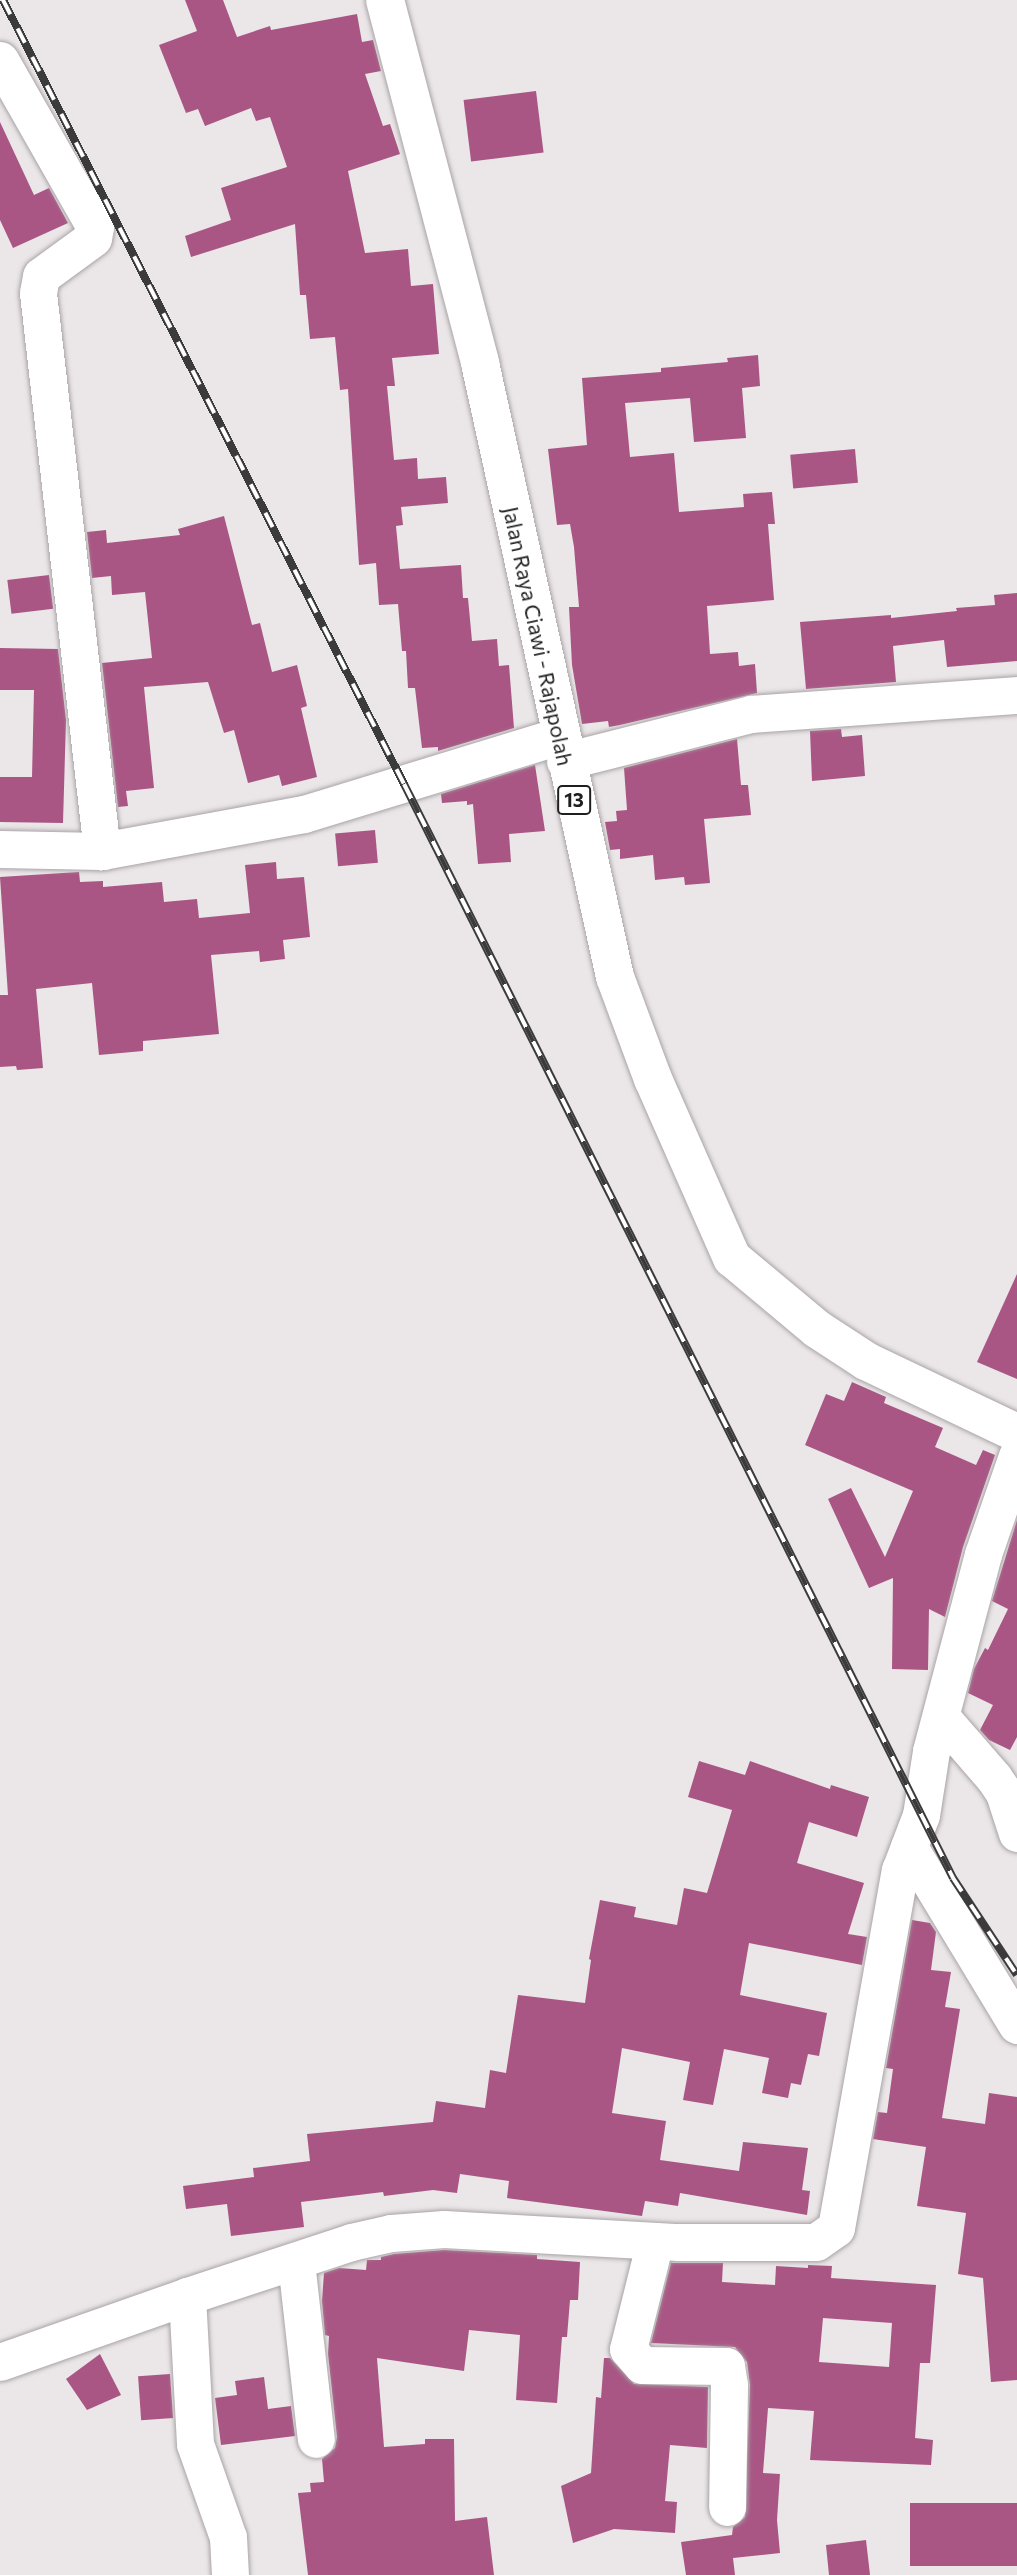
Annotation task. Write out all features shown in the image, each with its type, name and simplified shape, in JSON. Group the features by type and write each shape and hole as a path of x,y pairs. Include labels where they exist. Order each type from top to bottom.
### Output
{"highway":[{"name":"Jalan Raya Ciawi - Rajapolah","path":"384,0 480,363 562,748 615,977 653,1079 732,1258 817,1329 866,1361 1017,1433"}],"street":[{"path":"0,60 95,228 93,238 41,276 38,293 102,851"},
{"path":"0,849 102,851 304,814 562,748 751,714 1017,695"},
{"path":"0,2362 187,2296 351,2242 391,2233 444,2229 654,2241 816,2242 836,2228 900,1870 921,1815 931,1751 984,1554 1017,1456"},
{"path":"942,1718 1004,1793 1017,1833"},
{"path":"909,1847 1017,2025"},
{"path":"654,2241 628,2349 642,2365 726,2366 729,2385 727,2507"},
{"path":"296,2262 316,2439"},
{"path":"187,2296 195,2444 228,2537 230,2575"}],"building":[{"path":"185,0 223,0 237,37 270,26 271,30 357,14 362,42 373,40 381,71 365,74 383,126 390,124 400,154 348,171 365,253 408,249 411,286 433,284 439,354 392,358 395,386 387,386 394,460 417,458 418,479 446,477 448,503 401,507 403,525 396,526 400,569 461,565 463,598 468,598 472,641 497,639 499,666 509,665 514,728 438,751 438,747 422,748 415,688 408,688 406,651 402,651 398,604 379,605 376,563 359,565 348,389 340,390 335,337 310,339 306,295 300,295 295,224 191,257 185,236 231,220 221,188 287,167 270,117 256,121 251,108 205,126 198,109 186,113 159,45 197,31"},
{"path":"536,91 544,153 471,161 464,100"},
{"path":"0,122 34,195 49,188 68,223 13,248 0,220"},
{"path":"758,355 760,386 742,388 746,438 694,442 690,398 625,403 630,457 674,453 679,512 744,507 743,494 772,492 775,524 768,524 774,600 707,606 710,654 738,652 739,666 755,664 757,693 609,727 608,721 582,724 572,665 569,607 579,607 574,547 570,524 557,525 548,449 587,445 582,378 661,372 661,368 728,362 727,358"},
{"path":"855,449 858,483 793,489 790,455"},
{"path":"224,516 252,625 260,623 272,672 297,665 307,706 301,708 317,777 282,786 279,775 248,783 234,730 224,733 208,682 144,687 154,788 126,791 128,806 118,807 102,663 152,658 145,592 112,595 111,576 92,578 87,532 106,530 107,543 180,535 178,529"},
{"path":"49,575 53,609 11,614 7,580"},
{"path":"1017,593 1017,661 947,667 944,640 893,646 896,682 806,689 800,622 891,615 891,618 957,611 956,608 995,605 994,595"},
{"path":"0,648 58,649 66,720 63,823 0,822 0,777 32,777 34,690 0,690"},
{"path":"841,729 842,737 862,735 865,776 812,781 810,731"},
{"path":"737,739 741,785 748,785 751,815 704,819 710,883 685,885 684,877 655,880 653,855 620,859 620,849 610,850 605,822 617,821 616,811 627,810 624,768"},
{"path":"535,765 545,831 509,834 511,862 478,864 473,804 467,805 467,801 442,803 441,794"},
{"path":"375,830 378,863 338,866 335,833"},
{"path":"276,862 277,879 304,877 310,937 283,940 285,959 260,962 259,951 211,955 219,1034 143,1041 143,1051 99,1055 92,983 36,989 43,1068 17,1070 16,1066 0,1067 0,995 8,995 0,877 79,872 80,882 103,881 103,887 162,882 164,902 197,899 199,918 250,913 245,865"},
{"path":"1017,1274 1017,1379 977,1362"},
{"path":"852,1382 886,1397 884,1403 943,1428 935,1447 976,1465 983,1450 995,1455 963,1547 945,1617 929,1609 928,1670 892,1669 893,1578 869,1588 828,1499 851,1488 885,1557 913,1491 805,1445 826,1394 844,1401"},
{"path":"1017,1520 1017,1737 1010,1750 989,1740 980,1730 993,1705 968,1693 974,1669 985,1648 988,1650 1008,1609 992,1601"},
{"path":"699,1761 745,1775 750,1761 830,1789 831,1785 869,1797 857,1837 809,1822 797,1863 864,1883 848,1934 867,1937 862,1965 749,1943 740,1995 827,2013 819,2056 808,2054 801,2085 791,2083 788,2098 762,2093 769,2058 724,2049 713,2105 683,2100 690,2062 622,2048 612,2113 666,2121 660,2160 739,2171 743,2142 808,2148 802,2190 810,2191 807,2215 680,2193 678,2206 645,2201 642,2216 507,2198 509,2181 460,2174 457,2193 433,2190 384,2196 383,2192 301,2202 304,2227 231,2236 227,2204 186,2209 183,2186 254,2177 253,2168 310,2161 307,2134 433,2122 436,2101 485,2108 490,2070 506,2073 518,1995 585,2003 589,1959 600,1900 636,1907 634,1917 677,1925 684,1888 707,1893 732,1810 688,1797"},
{"path":"912,1920 930,1923 936,1932 931,1970 951,1972 945,2007 960,2009 942,2118 985,2124 989,2093 1017,2097 1017,2380 991,2382 983,2278 958,2274 966,2213 917,2206 926,2147 873,2139 878,2112 887,2113 893,2069 886,2068"},
{"path":"444,2250 537,2255 537,2259 580,2262 578,2300 570,2300 567,2337 562,2337 557,2403 516,2400 520,2335 469,2330 464,2371 377,2358 384,2447 425,2444 425,2439 454,2439 455,2521 487,2517 494,2575 308,2575 298,2493 311,2492 310,2483 324,2482 322,2459 335,2448 337,2437 328,2354 329,2336 325,2335 322,2301 324,2273 339,2268 366,2270 367,2260 381,2260 381,2257 394,2254"},
{"path":"671,2263 723,2263 722,2282 775,2285 776,2266 808,2268 808,2265 832,2266 831,2278 936,2285 930,2363 920,2363 915,2438 933,2440 931,2465 810,2460 814,2411 768,2408 763,2473 780,2474 777,2520 780,2553 733,2558 735,2575 686,2575 681,2542 732,2535 733,2527 745,2517 750,2385 747,2362 735,2347 651,2343","holes":["823,2318 892,2323 889,2367 819,2362"]},
{"path":"100,2354 121,2395 87,2410 66,2379"},
{"path":"604,2358 610,2358 634,2384 708,2387 707,2448 670,2445 665,2501 677,2502 675,2533 614,2529 573,2543 561,2486 591,2473 596,2397 601,2398"},
{"path":"170,2374 173,2418 141,2420 138,2376"},
{"path":"264,2377 268,2409 291,2406 295,2436 221,2445 215,2398 237,2395 235,2381"},
{"path":"910,2503 1017,2503 1017,2566 910,2566"},
{"path":"866,2540 870,2575 829,2575 826,2545"}],"railway":[{"path":"3,0 404,784 953,1878 1017,1975"}]}
